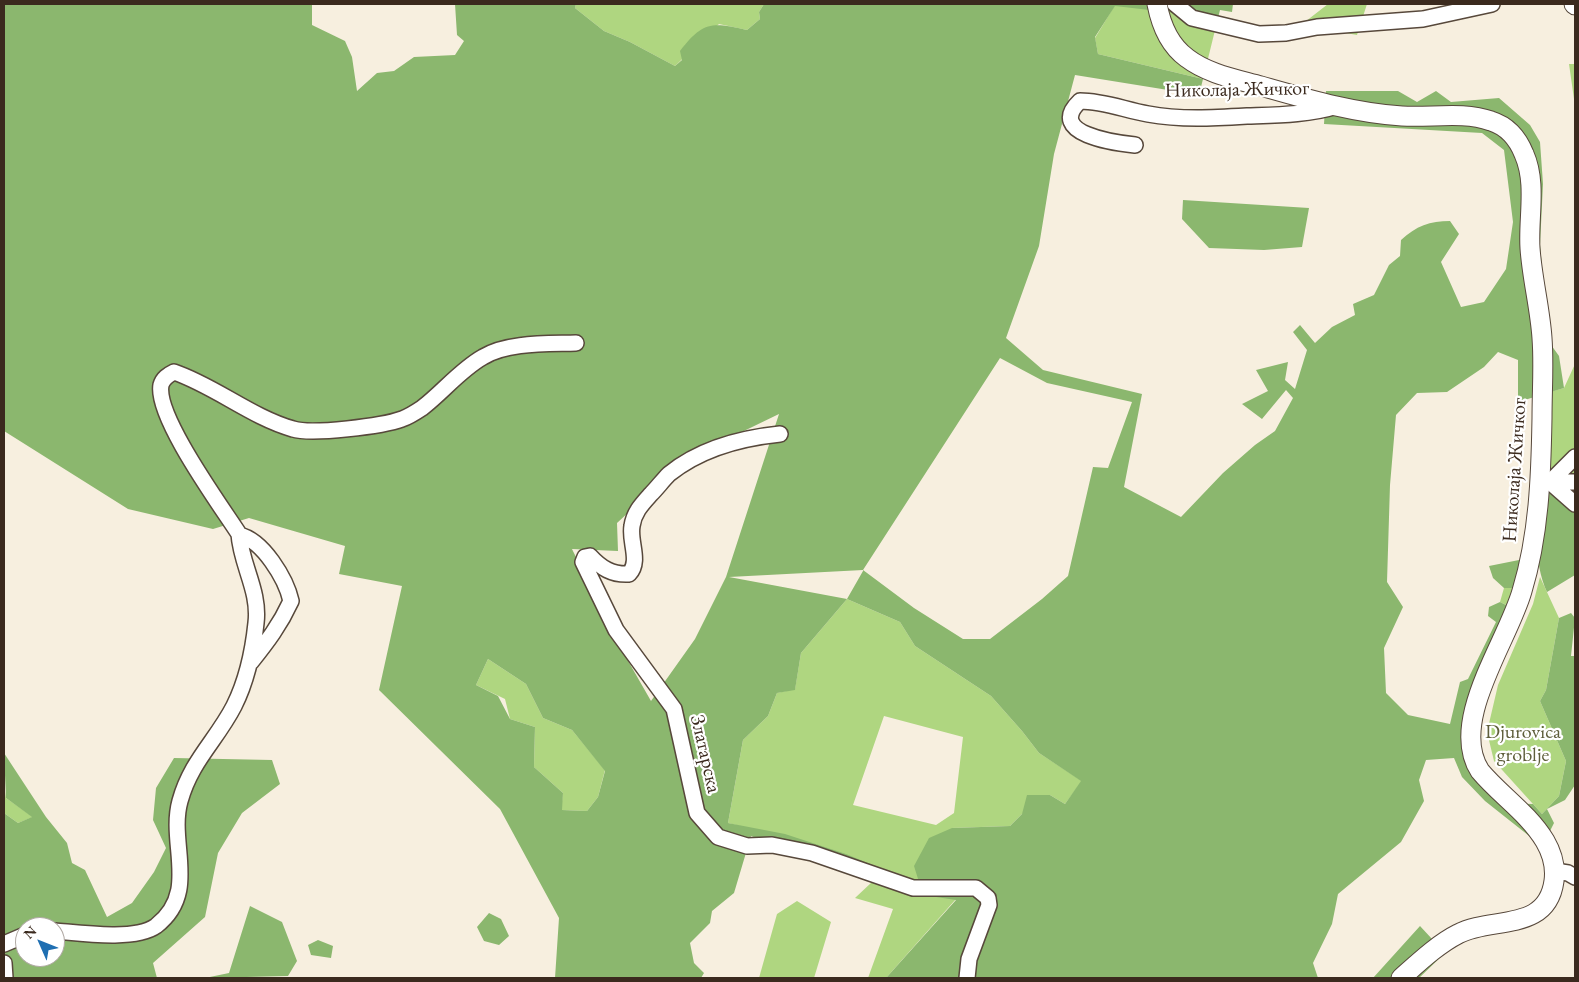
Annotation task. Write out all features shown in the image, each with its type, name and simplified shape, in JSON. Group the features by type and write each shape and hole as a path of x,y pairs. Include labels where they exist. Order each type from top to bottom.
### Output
{"street":[{"name":"Николаја Жичког","path":"1157,4 1169,39 1179,51 1199,66 1228,77 1338,106 1399,116 1450,116 1489,120 1502,126 1520,144 1530,171 1530,252 1538,296 1542,338 1545,483 1523,589 1514,618 1473,712 1470,745 1475,763 1480,771 1541,836 1550,851 1555,871 1550,896 1535,913 1511,922 1480,926 1458,933 1401,978"},
{"path":"1175,4 1192,18 1259,34 1286,33 1317,27 1423,19 1492,4"},
{"name":"Николаја Жичког","path":"1135,145 1094,139 1082,132 1073,124 1071,116 1073,108 1080,101 1097,101 1148,114 1218,118 1288,115 1323,111 1338,106"},
{"path":"65,932 126,935 154,928 168,915 176,898 181,879 178,828 179,804 190,772 233,707 249,671 256,620 255,590 239,547 239,535 173,430 161,386 165,377 174,372 294,430 326,430 402,419 421,409 484,356 512,347 576,343"},
{"name":"Златарска","path":"780,434 748,437 704,453 669,474 637,510 632,528 634,569 629,574 617,575 590,556 585,557 583,562 616,630 674,709 698,813 718,837 747,846 772,845 812,853 913,888 968,886 983,891 988,898 989,905 970,958 967,978"},
{"path":"1545,483 1575,457"},
{"path":"1545,483 1575,482"},
{"path":"1545,483 1575,504"},
{"path":"239,535 248,537 268,558 281,576 291,602 282,622 250,662"},
{"path":"1555,871 1568,873 1575,878"},
{"path":"4,963 5,978"}],"green space":[{"path":"4,4 312,4 312,25 345,41 352,57 357,91 377,73 394,71 414,57 455,55 464,41 457,35 455,4 576,4 575,8 604,31 630,42 675,66 682,60 680,51 702,29 716,25 747,30 760,19 759,12 764,4 1233,4 1232,12 1220,10 1218,18 1115,6 1095,37 1098,54 1203,79 1199,95 1075,75 1054,154 1039,246 1006,338 1043,370 1142,394 1124,487 1181,517 1223,473 1255,445 1275,431 1293,398 1286,390 1262,419 1242,404 1268,391 1256,370 1288,362 1285,380 1295,389 1307,350 1293,332 1300,325 1315,343 1332,327 1355,315 1353,304 1374,295 1389,265 1400,256 1401,240 1407,235 1424,225 1450,221 1459,234 1441,262 1461,307 1484,302 1506,269 1513,222 1504,150 1482,133 1324,124 1326,91 1398,91 1417,102 1436,91 1451,102 1499,98 1530,125 1540,142 1543,184 1540,245 1549,342 1559,356 1564,388 1518,402 1518,360 1498,352 1484,367 1447,392 1417,393 1396,415 1390,485 1387,582 1403,607 1384,648 1386,693 1408,715 1450,724 1460,682 1468,679 1496,622 1488,616 1489,607 1500,602 1512,608 1462,743 1475,776 1503,803 1533,804 1542,814 1559,796 1566,761 1540,701 1546,690 1559,618 1571,613 1575,618 1571,656 1575,656 1575,785 1565,800 1547,809 1554,823 1546,839 1533,839 1485,801 1462,777 1454,758 1426,760 1419,780 1424,801 1401,842 1338,894 1332,924 1313,963 1318,978 886,978 956,900 923,895 914,866 929,838 952,828 1010,826 1022,814 1027,795 1050,795 1065,804 1081,781 1039,753 991,696 915,646 900,622 847,599 801,653 795,690 777,693 768,716 743,740 728,823 785,834 846,854 882,869 872,882 751,836 734,893 712,911 710,923 690,943 694,963 704,973 701,978 555,978 559,918 500,809 379,690 402,586 339,574 345,546 249,518 213,529 128,509 4,431","holes":["1000,358 1047,383 1132,402 1108,468 1093,467 1068,576 1042,599 990,639 963,639 914,608 863,570","779,414 726,577 695,639 651,701 619,645 572,549 618,551 617,523 686,459","863,570 847,599 729,577","488,659 526,684 543,718 572,730 605,771 598,797 587,811 562,810 563,793 534,767 535,727 510,719 498,696 476,685"]},
{"path":"576,4 764,4 759,12 760,19 747,30 719,24 675,66 630,42 604,31 575,8"},
{"path":"1328,4 1367,4 1357,35 1301,25"},
{"path":"1115,5 1218,18 1203,79 1098,54 1095,38"},
{"path":"1569,64 1575,64 1575,106"},
{"path":"1183,200 1309,208 1302,247 1264,250 1209,248 1182,219"},
{"path":"1575,364 1575,495 1548,498 1536,396 1564,388"},
{"path":"1541,484 1575,486 1575,575 1547,592 1539,568 1536,539 1538,496"},
{"path":"1524,559 1517,588 1504,588 1493,578 1489,566"},
{"name":"Djurovica groblje","path":"1540,577 1559,618 1546,690 1540,701 1566,761 1559,796 1542,814 1494,761 1487,732 1498,685 1533,604"},
{"path":"1504,588 1517,588 1512,608 1500,602"},
{"path":"847,599 900,622 915,646 991,696 1039,753 1082,781 1065,804 1050,795 1022,814 1010,826 952,828 956,899 886,978 868,978 893,909 855,898 872,882 752,829 728,823 743,740 768,716 777,693 795,689 801,653","holes":["884,716 963,737 954,813 936,825 853,805"]},
{"path":"488,659 526,684 543,718 572,730 605,770 598,797 587,811 561,810 563,793 534,767 535,727 510,719 505,699 476,685"},
{"path":"4,753 46,817 67,843 72,863 85,870 107,917 132,903 154,872 166,848 153,820 156,788 174,758 272,760 280,784 242,813 218,853 205,917 153,963 157,978 4,978 4,813 18,823 32,817 6,798"},
{"path":"4,784 6,798 33,817 18,823 4,813"},
{"path":"797,901 831,922 814,978 759,978 777,914"},
{"path":"250,906 282,922 297,961 288,976 205,978 229,973"},
{"path":"489,913 501,919 509,936 499,945 484,941 477,927"},
{"path":"1420,926 1445,953 1419,978 1373,978"},
{"path":"318,940 333,946 331,958 311,955 308,945"}]}
